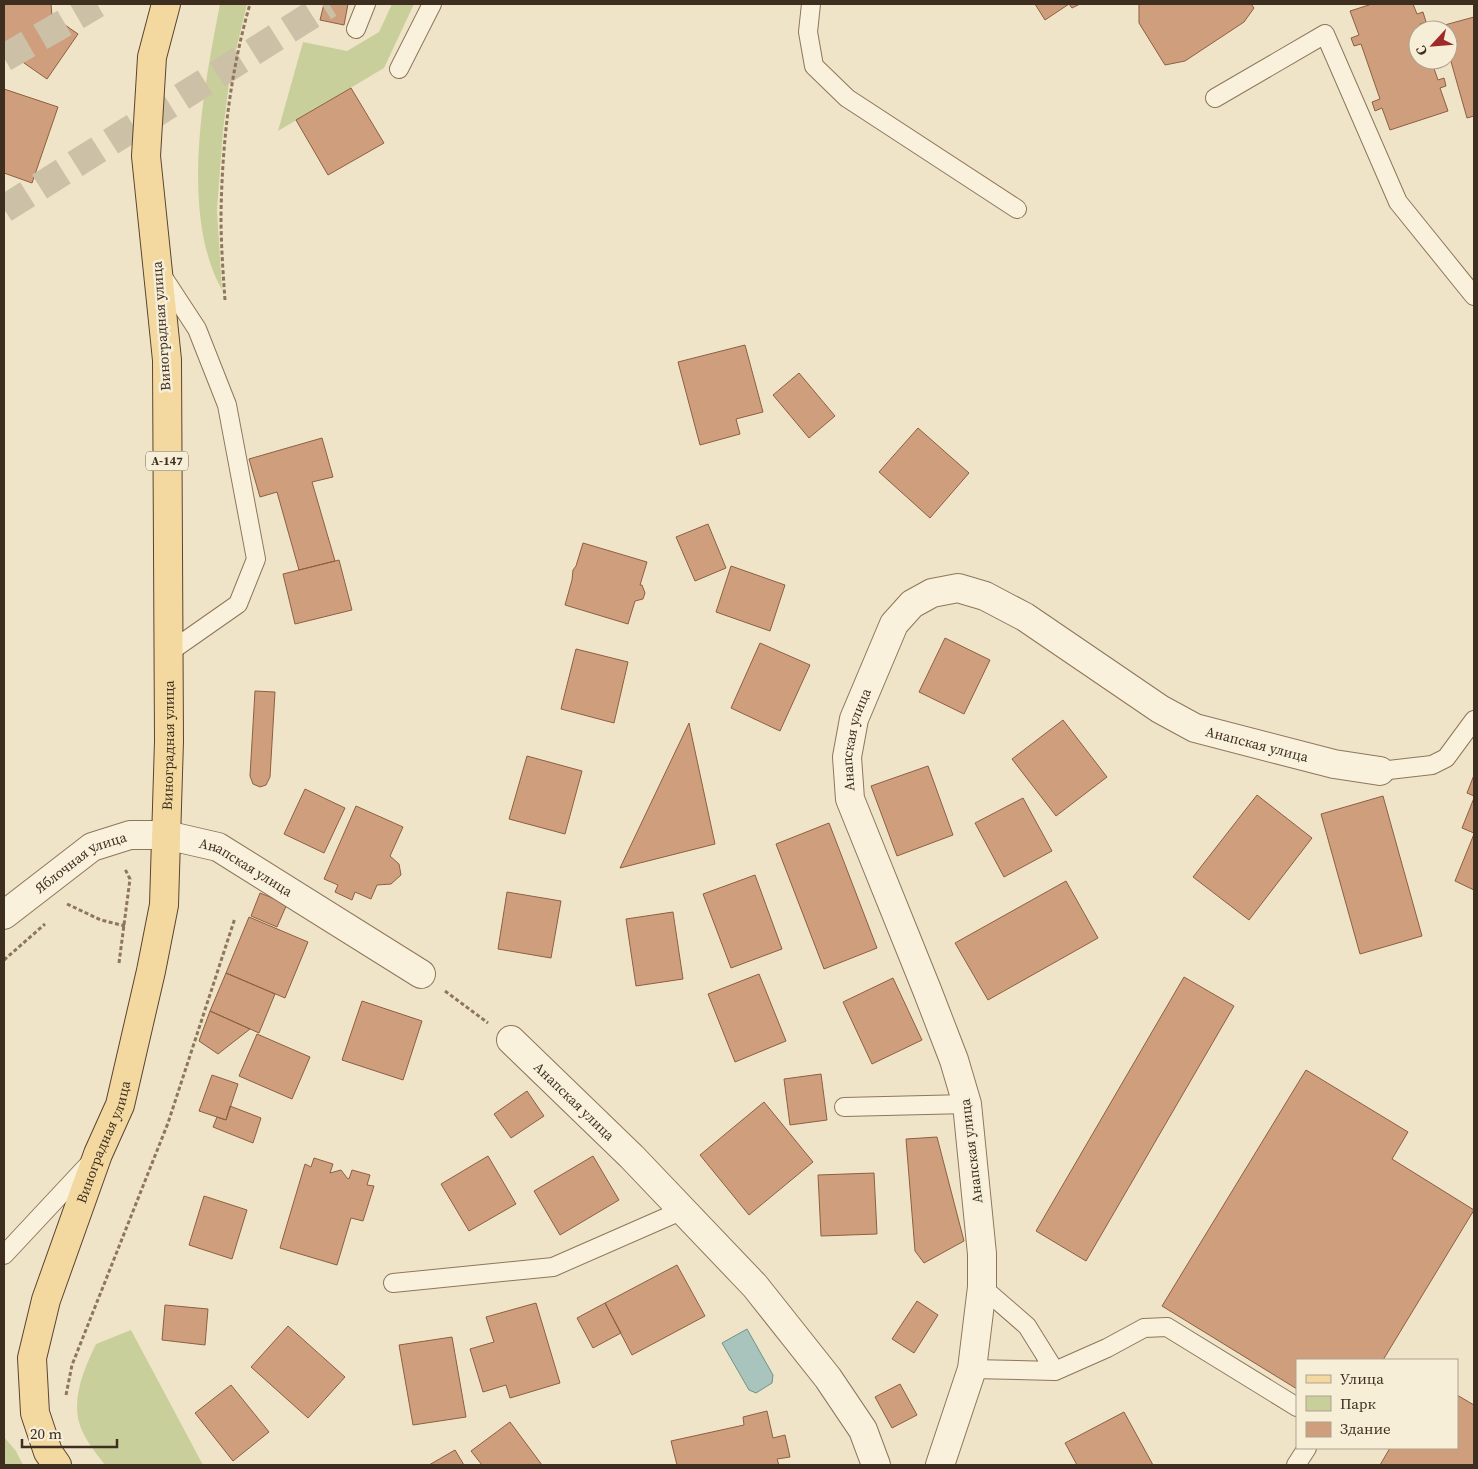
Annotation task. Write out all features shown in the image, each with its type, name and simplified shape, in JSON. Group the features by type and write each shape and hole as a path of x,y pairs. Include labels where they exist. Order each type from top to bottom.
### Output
{"main road":[{"name":"Виноградная улица","path":"57,1465 48,1452 35,1413 32,1358 46,1300 98,1154 120,1105 164,905 169,741 167,360 146,156 152,57 166,4"}],"street":[{"name":"Анапская улица","path":"940,1465 972,1369 982,1287 982,1254 967,1104 954,1060 850,799 847,757 854,719 894,624 912,604 932,593 958,588 985,596 1025,617 1160,709 1195,728 1334,764 1380,770"},
{"name":"Яблочная улица","path":"4,915 92,847 130,835 166,835"},
{"name":"Анапская улица","path":"166,835 218,846 421,974"},
{"name":"Анапская улица","path":"510,1040 632,1157 755,1286 828,1378 863,1430 876,1465"}],"lane":[{"path":"356,29 366,4"},
{"path":"400,69 432,4"},
{"path":"811,4 808,32 814,66 847,98 1017,209"},
{"path":"1216,98 1324,34 1398,202 1474,296"},
{"path":"158,270 197,329 227,406 256,559 238,604 168,653"},
{"path":"1380,770 1432,764 1446,758 1474,720"},
{"path":"844,1108 967,1104"},
{"path":"4,1255 98,1154"},
{"path":"393,1283 553,1267 683,1210"},
{"path":"982,1287 1027,1326 1054,1371"},
{"path":"972,1369 1054,1371 1107,1348 1144,1328 1167,1327 1296,1406"},
{"path":"1296,1465 1306,1449"}],"path":[{"path":"225,300 221,216 225,136 231,87 250,4"},
{"path":"118,972 130,880 126,870 120,863"},
{"path":"59,909 70,897"},
{"path":"65,903 101,920 125,926"},
{"path":"65,1398 72,1365 168,1123 235,918"},
{"path":"4,960 48,921"},
{"path":"421,974 510,1040"}],"green space":[{"path":"220,4 247,4 230,75 223,131 217,210 222,290 209,259 201,224 198,188 202,111"},
{"path":"392,4 414,4 384,68 278,131 303,42 347,51 379,32"},
{"path":"131,1330 203,1465 105,1465 83,1434 77,1412 78,1392 96,1344"},
{"path":"4,1437 16,1451 23,1465 4,1465"}],"water":[{"path":"747,1329 773,1375 772,1383 756,1393 749,1390 722,1343"}],"building":[{"path":"4,4 51,4 52,16 78,34 47,79 4,49"},
{"path":"324,4 348,4 344,25 320,20"},
{"path":"1035,4 1069,4 1045,20"},
{"path":"1069,4 1080,4 1072,8"},
{"path":"1139,4 1251,4 1254,8 1244,22 1185,61 1165,65 1139,23"},
{"path":"1372,4 1413,4 1417,14 1423,12 1425,20 1408,20 1408,70 1434,70 1438,80 1444,78 1446,86 1440,88 1448,111 1390,130 1382,108 1375,111 1372,102 1380,99 1361,44 1354,46 1351,38 1359,35 1350,11"},
{"path":"1474,17 1474,116 1467,118 1453,70 1458,70 1458,21"},
{"path":"351,88 384,143 328,175 296,120"},
{"path":"4,89 58,107 32,183 4,173"},
{"path":"745,345 763,412 736,419 740,434 700,445 678,362"},
{"path":"799,373 835,416 809,438 773,395"},
{"path":"918,428 969,473 930,518 879,472"},
{"path":"322,438 333,477 312,482 335,561 299,570 277,492 260,497 249,459"},
{"path":"708,524 726,568 695,581 676,537"},
{"path":"583,543 647,562 640,585 642,585 645,593 643,599 635,601 628,624 565,605 573,570"},
{"path":"339,560 352,610 295,624 283,574"},
{"path":"731,566 785,585 770,631 716,612"},
{"path":"945,638 990,660 964,714 919,692"},
{"path":"760,643 810,665 780,731 731,708"},
{"path":"576,649 628,662 614,723 561,709"},
{"path":"255,691 275,692 270,777 266,785 260,787 253,784 250,776"},
{"path":"1063,720 1107,777 1056,816 1012,759"},
{"path":"689,723 715,844 620,868"},
{"path":"527,756 582,771 565,834 509,819"},
{"path":"928,766 953,835 897,856 871,786"},
{"path":"1474,775 1474,796 1467,793"},
{"path":"305,789 345,808 324,853 284,834"},
{"path":"1257,795 1312,838 1249,920 1193,877"},
{"path":"1383,796 1422,936 1360,954 1321,814"},
{"path":"1023,798 1052,851 1004,877 975,823"},
{"path":"1474,798 1474,833 1462,828"},
{"path":"356,806 403,827 390,856 399,864 401,875 391,884 377,885 371,899 355,892 352,900 335,892 338,885 324,879"},
{"path":"829,823 877,948 824,969 776,844"},
{"path":"1474,834 1474,890 1455,881"},
{"path":"755,875 782,949 731,968 703,894"},
{"path":"1066,881 1098,938 988,1000 955,943"},
{"path":"507,892 561,901 551,958 498,949"},
{"path":"260,893 287,904 277,927 251,916"},
{"path":"673,912 683,979 636,986 626,919"},
{"path":"249,917 308,942 285,998 226,973"},
{"path":"226,973 275,994 259,1033 210,1011"},
{"path":"759,974 786,1041 735,1062 708,994"},
{"path":"1184,977 1234,1006 1086,1261 1036,1231"},
{"path":"893,978 922,1040 872,1064 843,1002"},
{"path":"362,1001 422,1021 403,1080 342,1060"},
{"path":"210,1011 250,1029 218,1054 199,1041"},
{"path":"257,1034 310,1057 292,1099 239,1076"},
{"path":"1306,1070 1408,1132 1392,1159 1474,1210 1384,1359 1296,1359 1296,1388 1162,1306"},
{"path":"821,1074 827,1120 790,1125 784,1079"},
{"path":"212,1075 238,1084 226,1120 199,1111"},
{"path":"527,1091 544,1116 511,1138 494,1114"},
{"path":"764,1102 813,1162 749,1215 700,1155"},
{"path":"230,1106 261,1118 253,1143 213,1127 217,1117 226,1120"},
{"path":"937,1137 964,1241 924,1263 915,1251 906,1139"},
{"path":"488,1156 516,1204 469,1231 441,1184"},
{"path":"593,1156 619,1200 560,1235 534,1191"},
{"path":"314,1158 333,1164 330,1173 341,1170 349,1179 352,1170 370,1175 367,1185 374,1186 363,1221 351,1218 337,1265 280,1248 305,1164 311,1167"},
{"path":"874,1173 877,1234 821,1236 818,1175"},
{"path":"204,1196 247,1210 232,1259 189,1245"},
{"path":"677,1265 705,1316 632,1355 605,1303"},
{"path":"917,1301 938,1315 914,1353 892,1339"},
{"path":"536,1303 560,1383 510,1398 506,1385 483,1392 470,1349 494,1342 486,1317"},
{"path":"605,1303 621,1333 593,1348 577,1318"},
{"path":"165,1305 208,1309 205,1345 162,1340"},
{"path":"288,1326 345,1377 308,1418 251,1367"},
{"path":"452,1337 466,1417 413,1425 399,1345"},
{"path":"900,1384 917,1415 892,1428 875,1397"},
{"path":"231,1385 269,1432 233,1461 195,1413"},
{"path":"1458,1396 1474,1405 1474,1465 1380,1465 1389,1449 1458,1449"},
{"path":"767,1411 773,1438 785,1435 790,1457 777,1459 779,1465 677,1465 671,1441 744,1425 743,1417"},
{"path":"1124,1412 1153,1465 1077,1465 1065,1443"},
{"path":"510,1422 542,1465 482,1465 471,1451"},
{"path":"455,1450 464,1465 429,1465"}],"tunnel":[{"path":"4,58 97,4"},
{"path":"4,209 329,4"}]}
